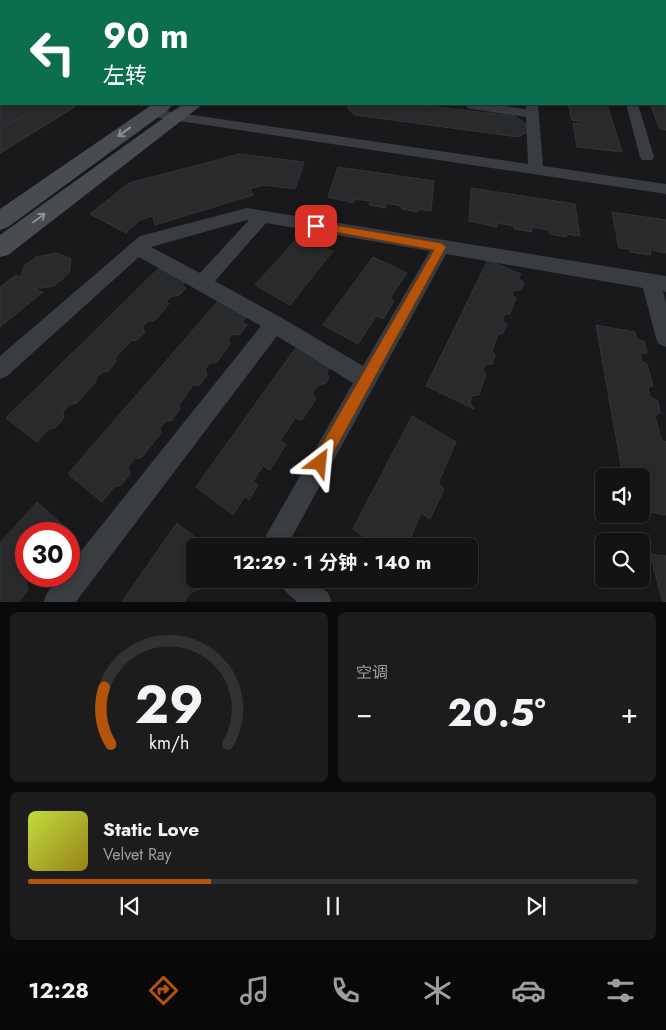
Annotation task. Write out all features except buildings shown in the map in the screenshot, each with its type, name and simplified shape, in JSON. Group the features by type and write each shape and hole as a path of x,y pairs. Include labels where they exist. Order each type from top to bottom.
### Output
{"street":[{"path":"0,221 164,111 190,105"},
{"path":"484,105 532,109 536,171"},
{"path":"632,105 647,157"},
{"path":"0,248 164,111 536,171 666,189"},
{"path":"0,369 146,241 247,214 659,283 666,338"},
{"path":"202,283 263,216"},
{"path":"277,538 441,247"},
{"path":"138,248 275,324 366,379"},
{"path":"57,602 275,324"},
{"path":"303,588 318,602"}],"route":[{"path":"316,226 441,247 320,463"}]}
